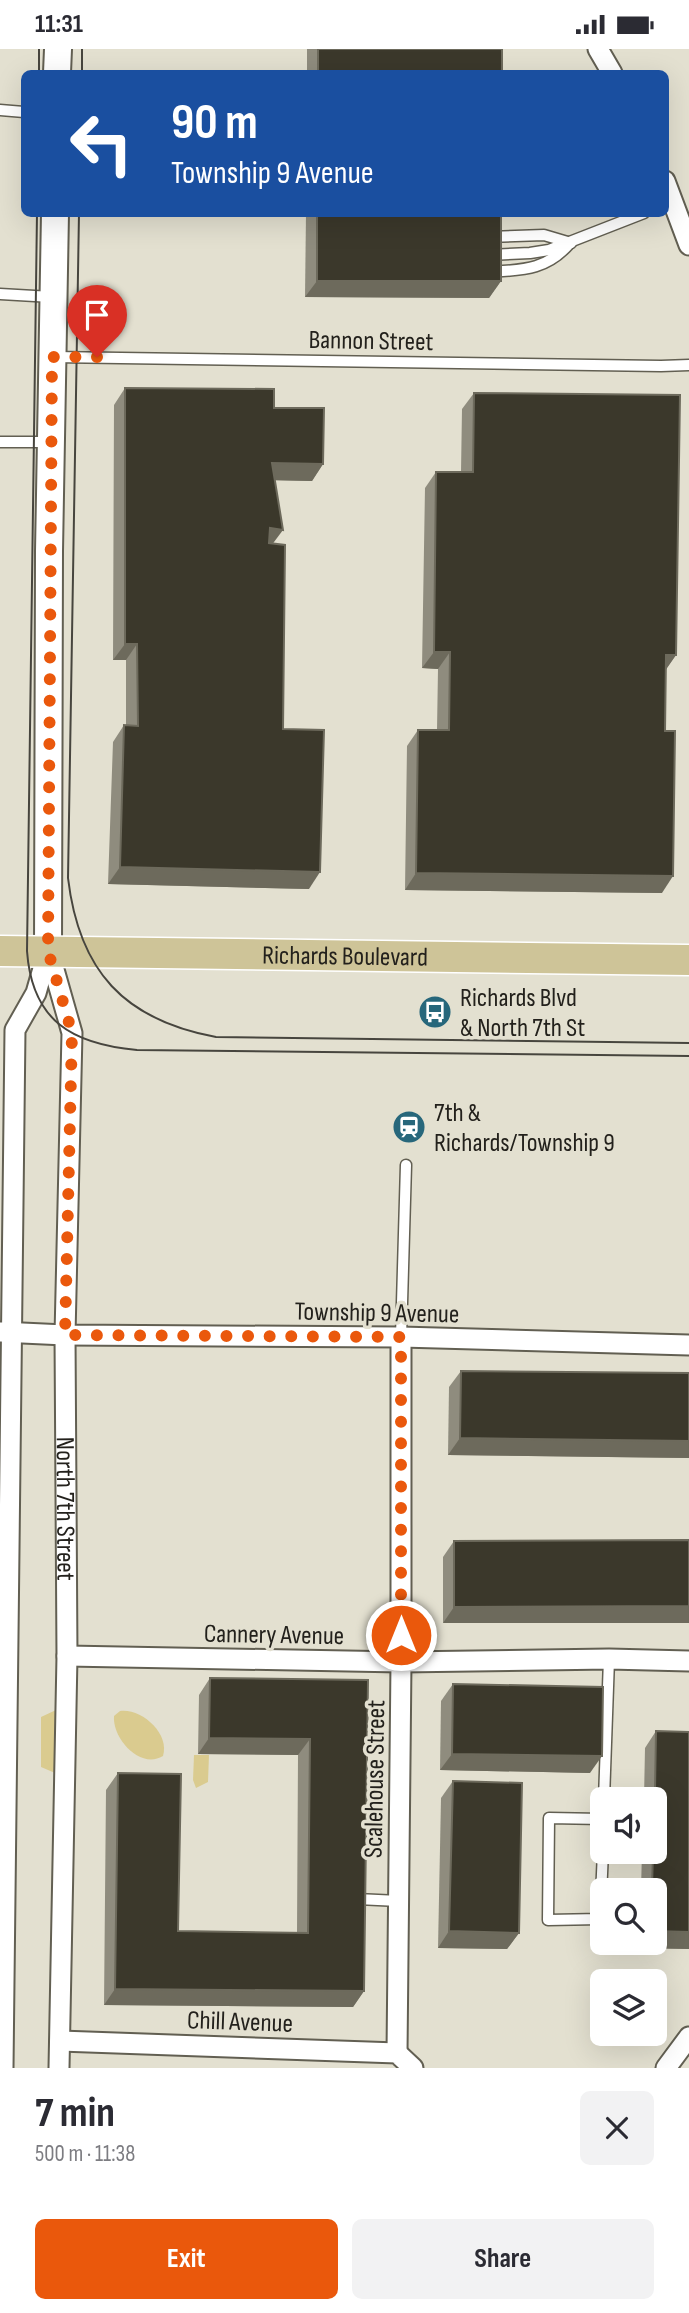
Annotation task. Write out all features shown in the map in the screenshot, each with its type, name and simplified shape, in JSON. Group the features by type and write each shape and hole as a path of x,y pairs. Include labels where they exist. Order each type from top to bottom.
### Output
{"main road":[{"path":"57,70 58,49"},
{"name":"North 7th Street","path":"48,951 55,217"},
{"name":"Richards Boulevard","path":"0,951 689,960"}],"street":[{"path":"598,49 610,70"},
{"path":"670,204 689,245"},
{"name":"North 7th Street","path":"3,2068 6,1332 15,1030 36,993 48,951"},
{"name":"North 7th Street","path":"48,951 72,1033 65,1335 67,1656 59,2068"},
{"name":"Township 9 Avenue","path":"6,1332 65,1335 401,1337 689,1346"},
{"name":"Scalehouse Street","path":"397,2053 401,1337"},
{"name":"Cannery Avenue","path":"67,1656 401,1663 609,1659 689,1661"},
{"path":"666,2068 689,2037"},
{"name":"Chill Avenue","path":"60,2041 397,2053"},
{"path":"397,2053 413,2068"}],"lane":[{"path":"0,110 21,112"},
{"path":"489,255 530,253 571,243 634,217"},
{"path":"489,237 544,235 571,243"},
{"path":"489,272 517,271 549,263 571,243"},
{"path":"0,294 53,297"},
{"name":"Bannon Street","path":"52,357 689,365"},
{"path":"0,442 51,442"},
{"path":"401,1337 406,1165"},
{"path":"604,1787 609,1659"},
{"path":"590,1819 549,1818 548,1920 600,1919 602,1864"},
{"path":"357,1899 399,1901"}],"shaded area":[{"path":"56,1710 55,1773 41,1767 41,1717"},
{"path":"120,1711 137,1714 152,1724 162,1739 163,1756 145,1759 129,1749 115,1725 114,1716"},
{"path":"194,1755 209,1755 208,1782 196,1788 193,1780"}],"building":[{"path":"318,49 502,49 502,70 318,70"},
{"path":"317,217 501,217 501,281 317,281"},
{"path":"125,388 274,389 274,408 324,408 323,464 272,463 283,530 270,528 269,543 285,545 283,729 324,730 320,872 120,867 124,725 138,726 137,644 125,644"},
{"path":"474,393 680,395 676,655 666,655 665,731 675,731 673,876 416,873 418,730 449,730 450,652 434,652 436,472 473,472"},
{"path":"461,1371 689,1373 689,1441 460,1438"},
{"path":"689,1540 689,1606 454,1607 454,1541"},
{"path":"210,1678 368,1680 364,1991 115,1989 118,1773 181,1774 178,1931 308,1933 310,1739 209,1738"},
{"path":"453,1684 603,1687 602,1756 452,1754"},
{"path":"656,1731 689,1732 689,1932 667,1931 667,1878 652,1878 653,1864 667,1864 667,1787 655,1787"},
{"path":"453,1781 522,1783 519,1933 449,1931"}],"tram line":[{"path":"39,49 39,70"},
{"path":"82,49 82,70"},
{"path":"37,217 27,951 30,975 47,1012 60,1025 93,1042 137,1050 689,1056"},
{"path":"79,217 68,878 74,911 83,940 95,965 112,986 132,1004 156,1018 216,1037 689,1043"}],"place":[{"name":"Richards Blvd & North 7th St","path":"435,1012"},
{"name":"7th & Richards/Township 9","path":"409,1127"}],"route":[{"path":"97,357 52,357 48,951 72,1033 65,1335 401,1337 401,1635"}]}
